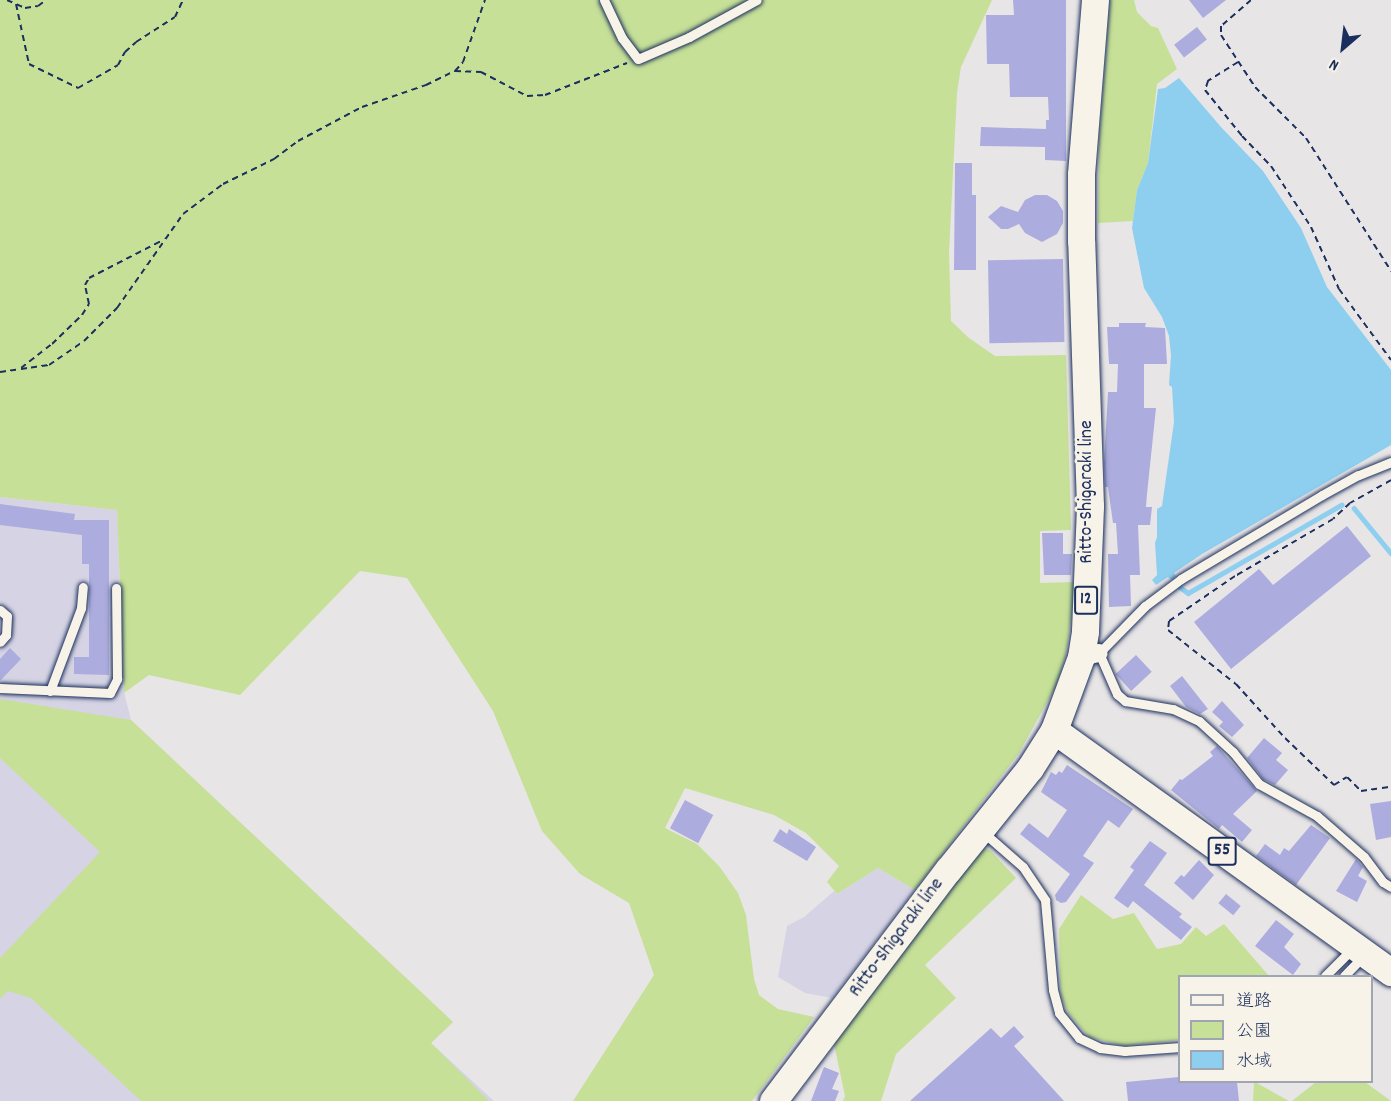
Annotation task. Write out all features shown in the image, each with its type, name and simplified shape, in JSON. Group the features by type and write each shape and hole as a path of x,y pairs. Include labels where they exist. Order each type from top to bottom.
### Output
{"main road":[{"name":"Ritto-Shigaraki line","path":"773,1101 1030,768 1054,730 1090,655 1085,631 1090,506 1081,241 1081,174 1095,0"},
{"name":"55","path":"1054,730 1391,972"}],"lane":[{"path":"604,0 622,38 638,59 689,37 757,0"},
{"path":"1391,462 1358,475 1322,495 1181,579 1145,606 1090,655 1117,694 1125,701 1173,709 1199,721 1233,752 1259,784 1317,816 1364,857 1383,882 1391,887"},
{"path":"50,691 81,608 83,587"},
{"path":"0,688 102,694 114,688 117,679 116,588"},
{"path":"0,610 7,616 6,635 0,642"},
{"path":"981,830 1005,848 1023,867 1045,900 1053,990 1059,1013 1079,1038 1100,1048 1125,1051 1178,1047"},
{"path":"1326,975 1360,950"},
{"path":"1345,975 1360,950"}],"path":[{"path":"7,0 25,8 38,6 46,0"},
{"path":"16,4 29,64 78,88 118,65 125,52 136,42 175,17 183,0"},
{"path":"0,372 49,365 98,328 117,308 183,214 223,184 274,159 298,141 362,107 426,85 455,71 463,62 485,0"},
{"path":"1251,0 1221,26 1221,35 1255,87 1306,138 1391,271"},
{"path":"455,71 481,72 527,96 544,95 638,59"},
{"path":"1238,62 1208,81 1205,90 1242,136 1271,166 1311,228 1339,289 1391,360"},
{"path":"20,369 52,344 81,315 88,304 85,285 89,278 165,238"},
{"path":"1391,480 1350,503 1333,519 1235,576 1169,621 1168,630 1236,684 1285,738 1334,785 1347,777 1361,791 1391,787"}],"shaded area":[{"path":"0,497 117,510 124,692 131,720 453,1022 431,1043 494,1101 0,1101"},
{"path":"878,868 915,890 832,998 805,993 778,977 787,926 804,917 834,891 837,894"}],"green space":[{"path":"0,0 992,0 961,67 957,93 949,253 951,321 969,338 995,356 1066,355 1071,530 1040,531 1040,583 1076,582 1066,655 1056,686 1019,753 915,890 878,868 837,894 827,882 839,866 806,833 774,815 685,788 665,828 697,844 719,866 738,893 746,915 754,979 759,995 778,1009 814,1017 752,1101 573,1101 654,975 629,903 580,874 542,831 493,711 407,578 360,571 240,695 149,675 124,693 117,510 0,497"},
{"path":"1110,0 1134,0 1137,12 1151,26 1158,28 1177,69 1157,84 1148,163 1137,190 1133,221 1098,223 1099,139"},
{"path":"0,699 131,720 453,1022 431,1043 489,1101 141,1101 31,998 8,991 0,999 0,958 100,852 0,758"},
{"path":"983,848 990,850 1016,878 925,965 956,998 896,1054 881,1101 843,1101 845,1096 833,1039 974,853"},
{"path":"1081,895 1113,919 1134,913 1157,949 1181,944 1196,927 1206,936 1224,924 1268,975 1178,975 1178,1040 1124,1046 1089,1037 1068,1013 1061,996 1059,929"},
{"path":"1254,1083 1257,1083 1289,1101 1253,1101"},
{"path":"1315,1083 1366,1083 1391,1101 1292,1101"}],"water":[{"path":"1179,78 1263,171 1301,228 1327,287 1391,370 1391,445 1202,554 1174,573 1176,576 1172,580 1168,577 1156,585 1152,580 1157,575 1155,543 1157,509 1162,506 1174,422 1172,387 1169,385 1171,355 1169,336 1162,317 1144,288 1132,228 1137,190 1148,163 1158,89 1165,88"}],"building":[{"path":"1013,0 1066,0 1066,161 1045,160 1045,147 980,146 981,127 1046,129 1046,120 1049,120 1048,97 1010,97 1009,64 987,64 986,15 1014,15"},
{"path":"1189,0 1226,0 1203,18"},
{"path":"1197,27 1207,40 1184,57 1174,45"},
{"path":"955,163 972,163 972,195 976,195 976,270 954,270"},
{"path":"1035,195 1047,195 1057,201 1063,211 1063,223 1057,234 1042,242 1025,233 1019,224 1008,229 1001,229 988,217 1001,206 1018,212 1025,200"},
{"path":"1063,259 1064,342 989,343 988,260"},
{"path":"1119,323 1146,323 1145,327 1165,328 1167,364 1144,364 1144,408 1156,408 1146,507 1152,507 1150,525 1138,525 1140,575 1130,575 1131,606 1109,607 1108,554 1118,554 1116,523 1113,523 1108,487 1105,487 1104,463 1108,392 1117,392 1118,364 1109,364 1107,327 1119,327"},
{"path":"0,504 75,514 74,520 109,520 109,675 74,674 74,657 89,657 89,564 82,564 82,535 0,525"},
{"path":"1347,526 1371,556 1231,669 1194,622 1259,569 1273,585"},
{"path":"1042,533 1063,533 1063,554 1072,554 1071,575 1044,575"},
{"path":"10,648 21,659 0,681 0,659"},
{"path":"1136,655 1152,672 1131,691 1116,674"},
{"path":"1182,676 1208,709 1200,714 1186,707 1170,686"},
{"path":"1222,701 1244,725 1232,737 1219,726 1223,722 1212,712"},
{"path":"1264,738 1282,753 1276,760 1288,770 1275,785 1263,779 1247,758"},
{"path":"1217,746 1257,791 1233,814 1252,830 1242,842 1222,825 1219,829 1171,790 1180,779 1182,780 1213,756 1210,752"},
{"path":"1067,765 1133,809 1119,828 1108,820 1083,856 1094,863 1066,902 1061,903 1056,900 1055,895 1070,874 1020,834 1029,823 1048,838 1067,810 1041,792 1051,772 1056,775 1059,771 1062,773"},
{"path":"685,800 713,815 698,843 670,828"},
{"path":"1391,801 1391,837 1376,840 1370,804"},
{"path":"1311,825 1330,838 1296,885 1256,856 1265,844 1280,855 1284,848 1289,851"},
{"path":"780,829 787,834 789,829 816,847 807,861 773,841"},
{"path":"1150,841 1167,853 1144,885 1182,914 1179,917 1192,927 1181,940 1133,901 1128,908 1114,898 1134,870 1130,867"},
{"path":"1356,859 1363,867 1358,876 1367,881 1357,902 1336,891"},
{"path":"1199,860 1214,875 1193,900 1174,883 1181,875 1184,877"},
{"path":"1226,894 1241,906 1233,915 1218,903"},
{"path":"1276,920 1294,934 1284,947 1301,964 1293,975 1255,946"},
{"path":"1014,1026 1024,1037 1014,1046 1064,1101 910,1101 991,1028 1001,1038"},
{"path":"824,1067 839,1073 832,1089 839,1091 835,1101 811,1101"},
{"path":"1178,1077 1178,1083 1237,1083 1239,1101 1128,1101 1126,1082"}],"waterway":[{"path":"1180,587 1188,593 1341,505"},
{"path":"1354,508 1391,553"}]}
